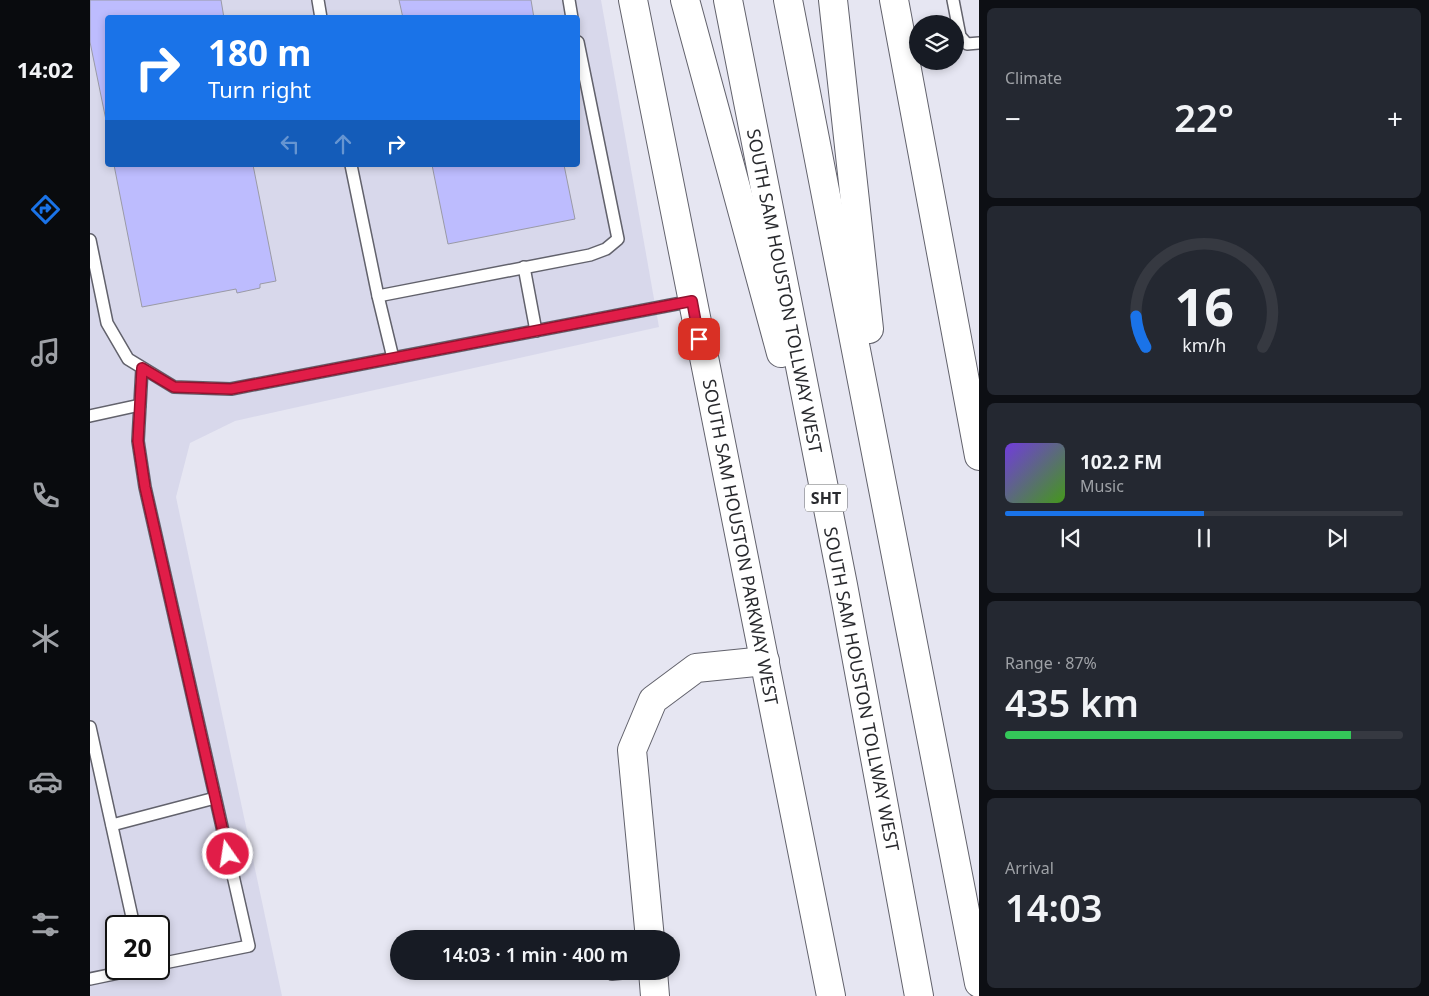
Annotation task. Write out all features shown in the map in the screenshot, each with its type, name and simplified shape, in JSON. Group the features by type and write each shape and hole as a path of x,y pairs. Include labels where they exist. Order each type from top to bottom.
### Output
{"main road":[{"name":"SOUTH SAM HOUSTON PARKWAY WEST","path":"633,0 831,996"},
{"path":"685,0 843,585"},
{"name":"SOUTH SAM HOUSTON TOLLWAY WEST","path":"728,0 843,585 919,996"},
{"path":"788,0 979,983"},
{"path":"833,0 890,519"},
{"path":"894,0 979,456"},
{"path":"649,930 632,750 653,700 696,668 765,661"},
{"path":"654,980 655,996"}],"lane":[{"path":"318,0 320,15"},
{"path":"569,0 572,15"},
{"path":"953,0 960,36 967,44 979,43"},
{"path":"378,296 590,254 606,249 618,239 580,52"},
{"path":"351,167 393,358"},
{"path":"90,240 107,323 128,359 174,387 231,389 692,301"},
{"path":"524,267 536,331"},
{"path":"142,368 138,441 145,487 249,946 170,962"},
{"path":"90,416 140,405"},
{"path":"90,727 132,915"},
{"path":"112,825 215,798"},
{"path":"90,979 105,976"}],"shaded area":[{"path":"90,0 601,0 659,327 235,421 190,443 176,497 282,996 90,996"}],"building":[{"path":"90,0 221,0 224,15 105,15 105,115 90,42"},
{"path":"399,0 531,0 534,15 402,15"},
{"path":"114,167 253,167 276,281 260,284 260,288 237,293 236,289 142,307"},
{"path":"432,167 564,167 575,219 448,244"}],"route":[{"path":"228,854 145,487 138,441 142,368 174,387 231,389 692,301 699,339"}]}
